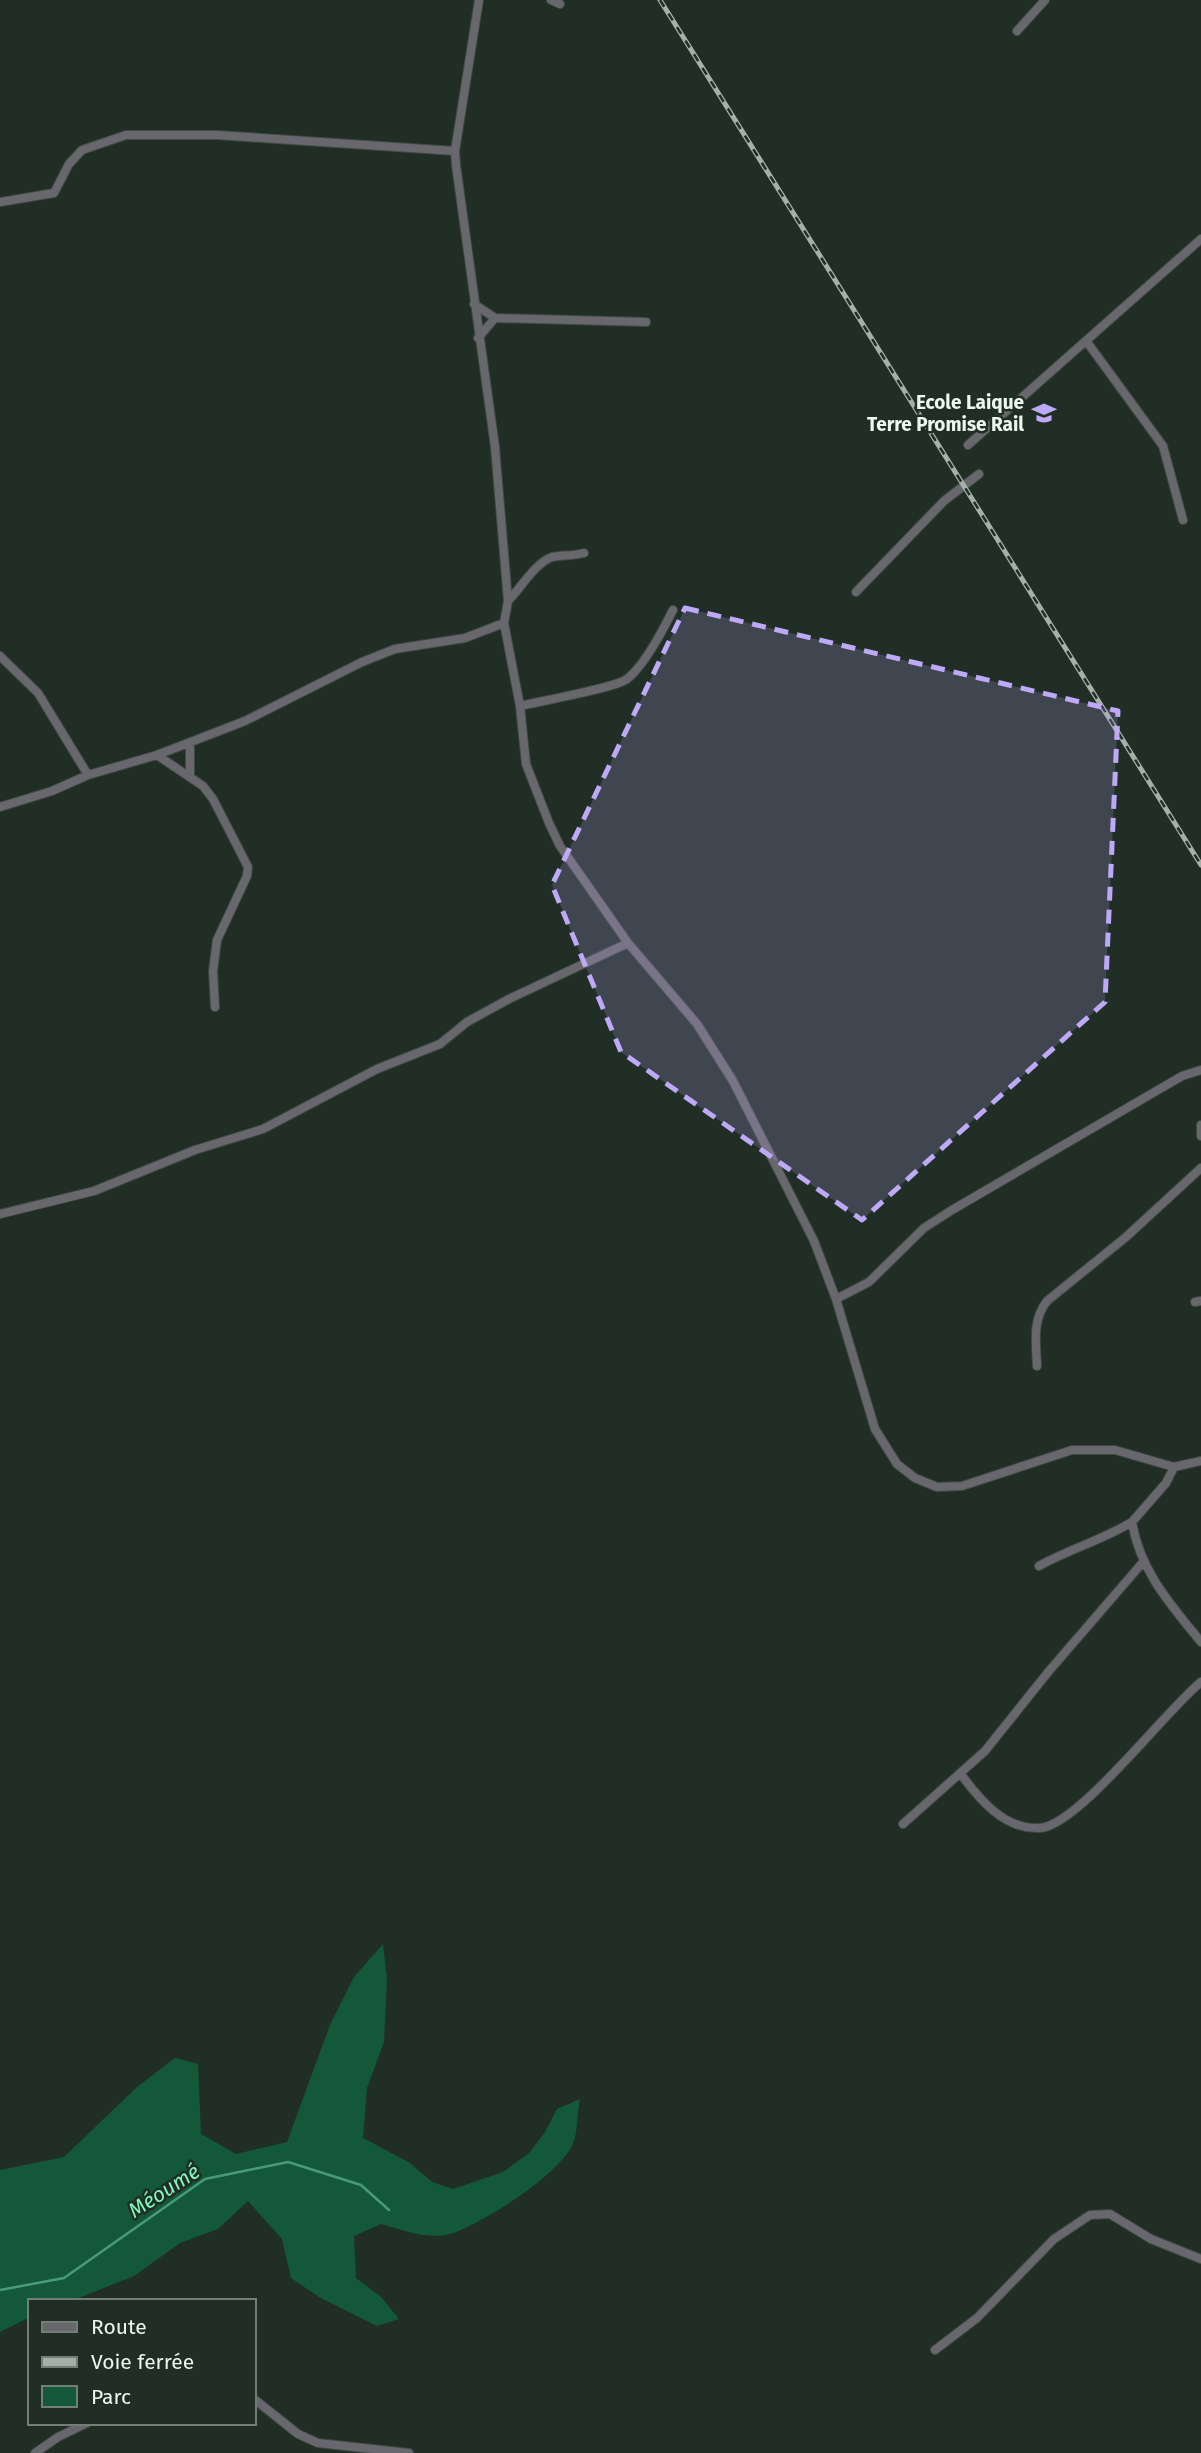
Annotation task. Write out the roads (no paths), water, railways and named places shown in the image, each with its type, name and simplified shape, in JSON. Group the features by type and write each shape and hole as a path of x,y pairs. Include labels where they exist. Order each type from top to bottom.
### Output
{"street":[{"path":"479,0 455,151 478,338 495,447 508,601 504,623 520,706 526,764 560,846 628,943 697,1024 733,1082 814,1241 836,1299 874,1429 897,1464 915,1478 937,1488 962,1486 1053,1455 1094,1448 1131,1453 1174,1467 1201,1461"},
{"path":"1017,31 1045,0"},
{"path":"0,202 54,193 69,164 82,150 126,135 216,135 455,151"},
{"path":"968,445 1201,239"},
{"path":"474,304 495,318 646,322"},
{"path":"478,338 495,318"},
{"path":"1087,342 1163,446 1183,520"},
{"path":"856,592 944,501 979,474"},
{"path":"508,601 542,561 555,556 567,558 584,553"},
{"path":"520,706 614,685 628,678 660,634 673,610"},
{"path":"0,807 52,791 88,775 157,755 245,721 362,662 395,649 465,638 504,623"},
{"path":"0,656 38,694 88,775"},
{"path":"190,743 190,775"},
{"path":"157,755 190,775 213,799 248,867 247,876 217,940 213,971 215,1007"},
{"path":"0,1214 94,1191 195,1150 263,1129 377,1069 440,1044 467,1023 519,993 628,943"},
{"path":"836,1299 869,1282 924,1228 952,1210 1182,1076 1201,1070"},
{"path":"1201,1125 1201,1136"},
{"path":"1037,1366 1036,1328 1039,1311 1047,1301 1126,1237 1201,1168"},
{"path":"1039,1566 1065,1552 1099,1541 1132,1522 1166,1483 1174,1467"},
{"path":"1132,1522 1135,1540 1152,1581 1201,1642"},
{"path":"903,1824 985,1751 1049,1671 1144,1561"},
{"path":"960,1773 981,1801 996,1814 1027,1827 1043,1828 1063,1820 1201,1682"},
{"path":"935,2350 977,2318 1046,2246 1090,2215 1110,2214 1151,2239 1201,2259"},
{"path":"256,2401 298,2434 318,2443 409,2453"},
{"path":"35,2453 58,2437 83,2425"}],"waterway":[{"name":"Méoumé","path":"0,2290 64,2278 205,2179 288,2162 361,2185 389,2210"}],"railway":[{"path":"660,0 1201,865"}],"place":[{"name":"Ecole Laique Terre Promise Rail","path":"1044,413"}]}
